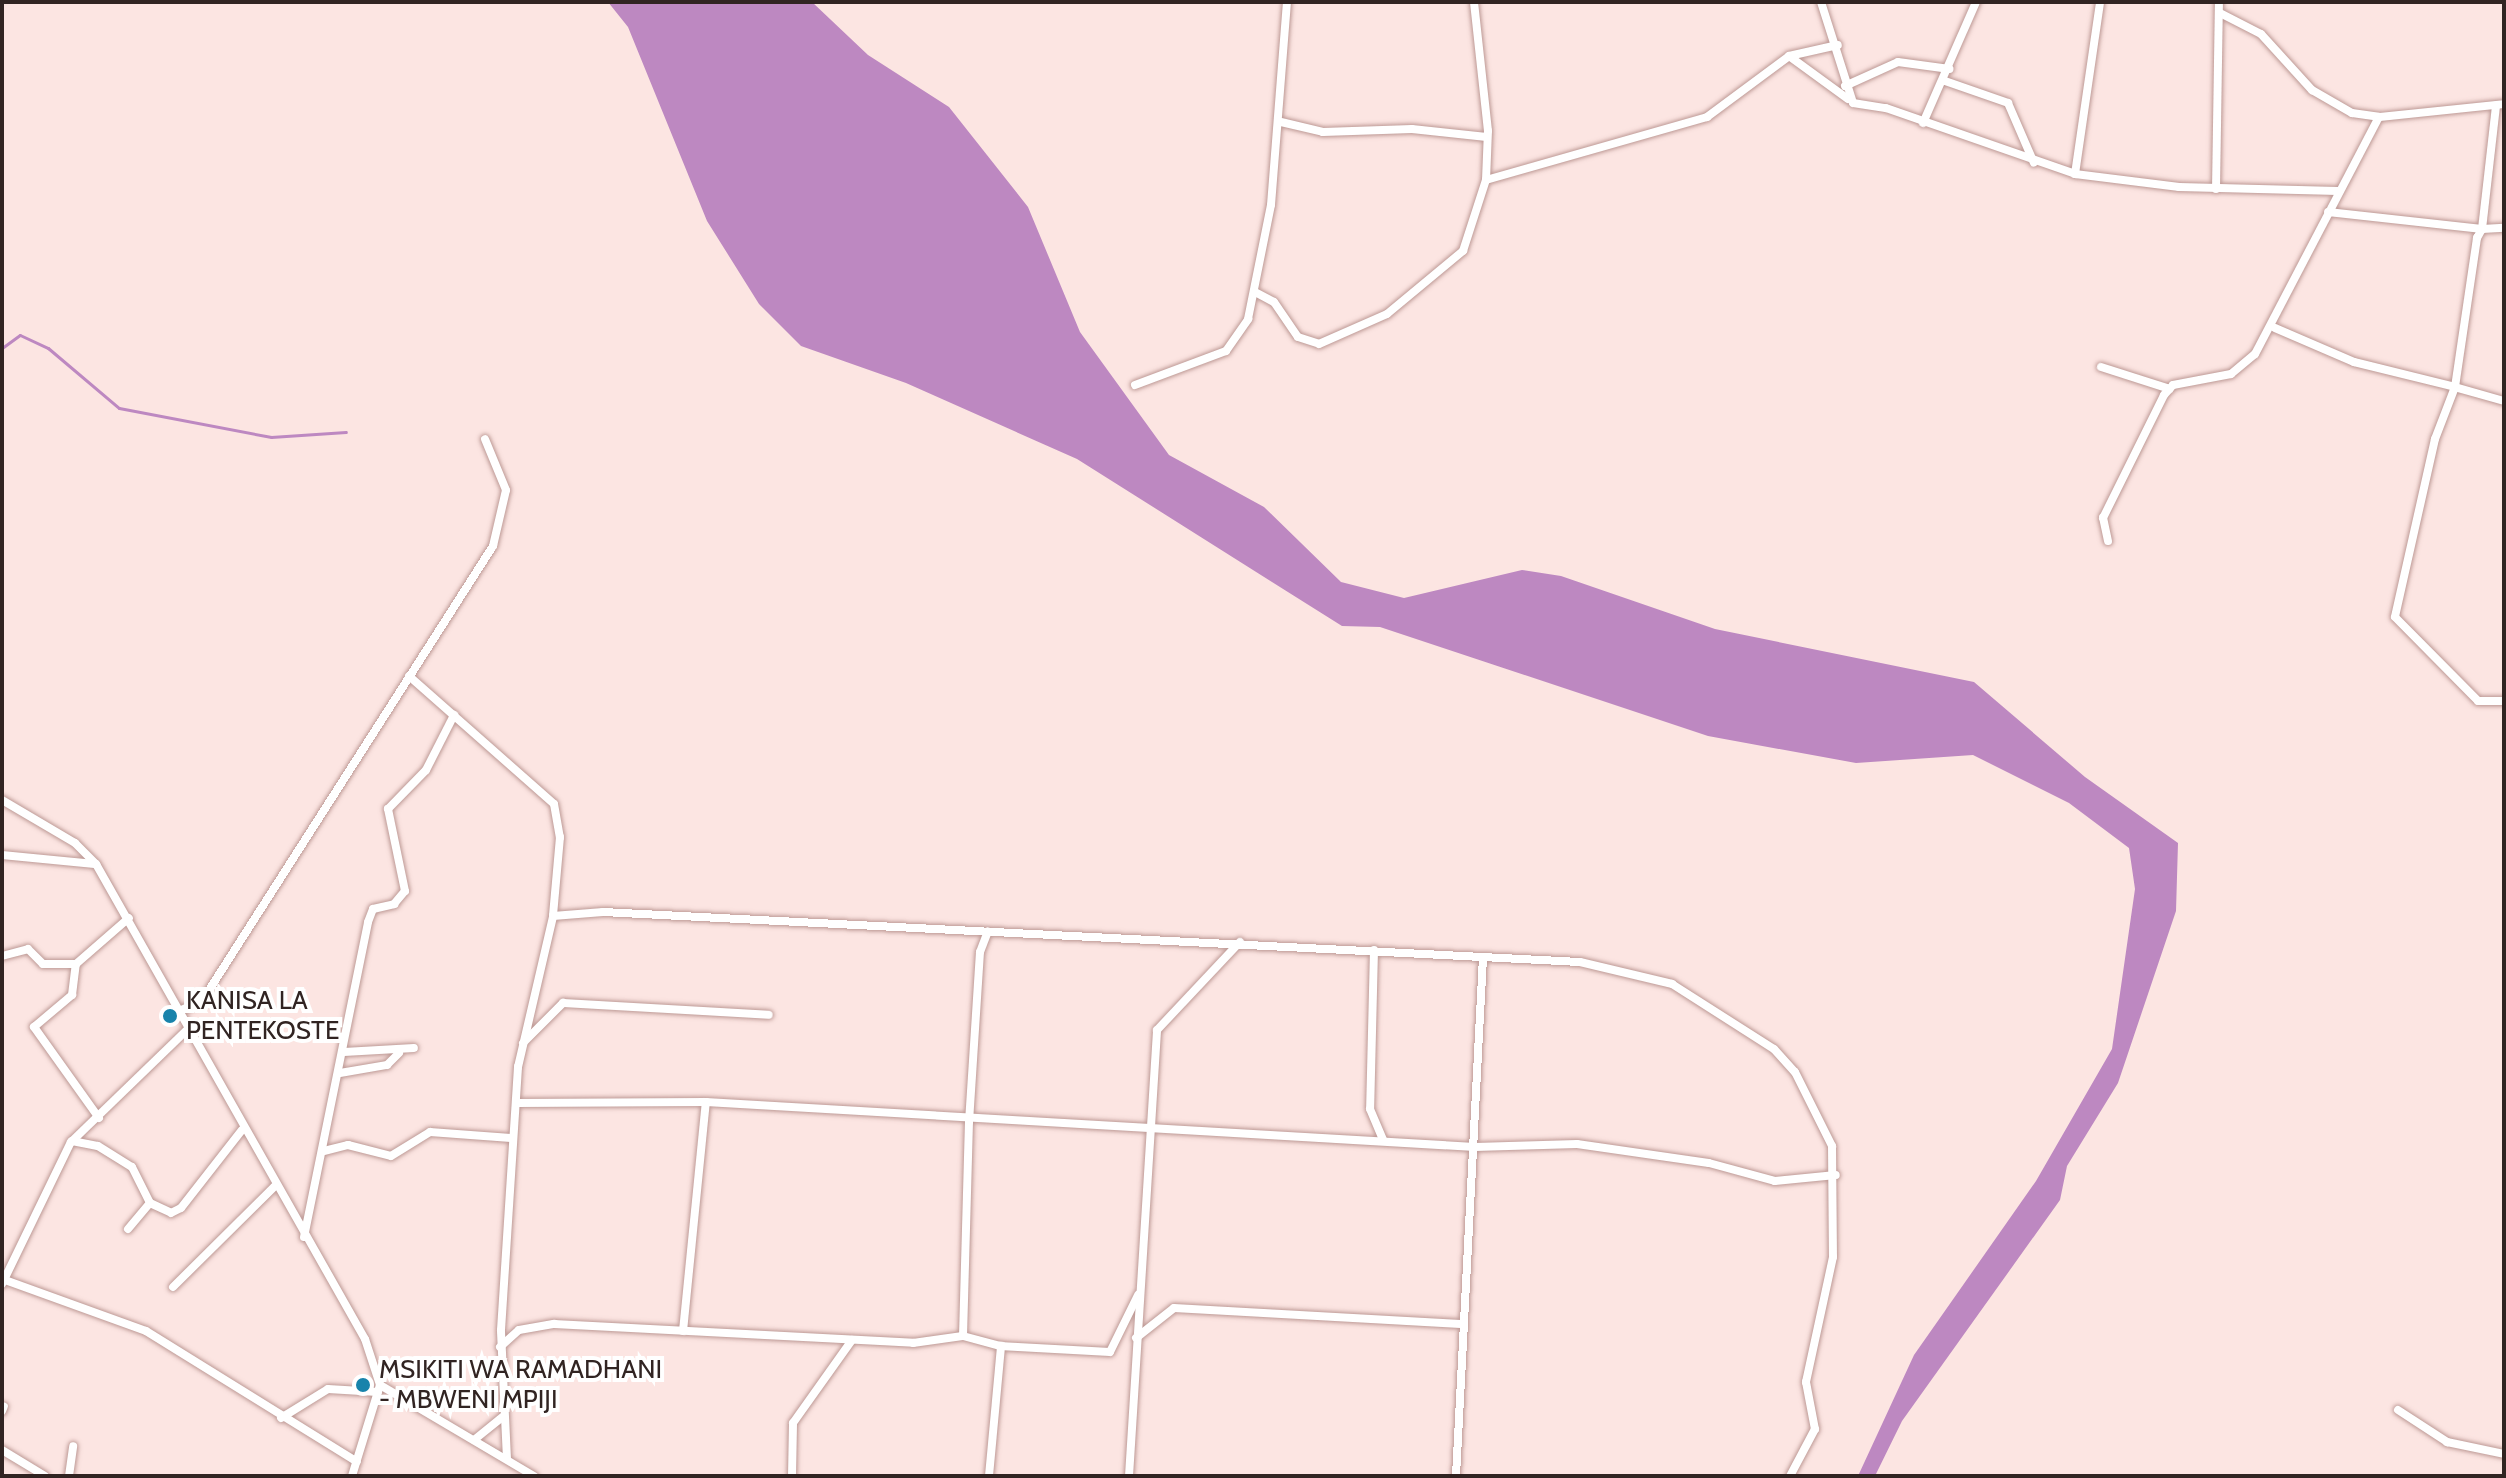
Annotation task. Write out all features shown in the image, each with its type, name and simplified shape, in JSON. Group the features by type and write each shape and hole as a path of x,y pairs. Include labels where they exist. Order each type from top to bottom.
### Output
{"street":[{"path":"1135,385 1226,351 1248,319 1255,292 1281,122 1287,2"},
{"path":"1255,292 1274,302 1304,342 1339,337 1387,314 1456,260 1486,180 1487,137 1474,2"},
{"path":"1821,2 1838,45 1848,99"},
{"path":"1923,123 1945,81 1976,2"},
{"path":"2075,174 2100,2"},
{"path":"2216,189 2219,2"},
{"path":"2220,13 2261,34 2324,101 2379,117 2500,105 2455,387 2422,487 2396,620 2478,701 2504,701"},
{"path":"1486,180 1707,117 1789,56 1838,45"},
{"path":"1789,56 1848,99 2034,163 2075,174 2216,189 2338,191"},
{"path":"1845,86 1898,62 1950,69"},
{"path":"1945,81 2008,103 2034,163"},
{"path":"2101,367 2170,389 2243,368 2275,328 2338,191 2379,117"},
{"path":"1281,122 1323,132 1412,129 1487,137"},
{"path":"2328,212 2482,229 2504,228"},
{"path":"2275,328 2354,362 2504,401"},
{"path":"2108,541 2101,531 2106,509 2170,389"},
{"path":"179,1011 202,1001 482,567 506,509 496,453 485,439"},
{"path":"409,676 554,804 560,837 553,916 523,1044 511,1138 500,1347 507,1459"},
{"path":"304,1237 340,1073 368,922 373,909 394,904 405,891 388,809 426,770 454,715"},
{"path":"2,800 75,843 96,864 129,918 242,1130 365,1339 379,1389 352,1476"},
{"path":"2,855 96,864"},
{"path":"553,916 603,912 1374,950 1627,968 1698,997 1795,1072 1824,1125 1836,1175 1833,1257 1806,1382 1815,1429 1790,1476"},
{"path":"2,956 28,949 43,964 76,964 129,918"},
{"path":"963,1336 969,1122 980,952 988,931"},
{"path":"1129,1476 1157,1030 1240,942"},
{"path":"1374,950 1370,1109 1383,1139"},
{"path":"1456,1476 1461,1324 1475,1147 1483,958"},
{"path":"76,964 72,995 34,1027 99,1118"},
{"path":"523,1044 563,1003 769,1015"},
{"path":"188,1029 71,1142 3,1282 146,1331 280,1418 357,1462"},
{"path":"344,1052 399,1053 414,1048"},
{"path":"340,1073 387,1065 399,1053"},
{"path":"516,1103 706,1102 969,1122 1153,1127 1475,1147 1577,1144 1709,1163 1775,1181 1836,1175"},
{"path":"683,1331 706,1102"},
{"path":"71,1142 83,1140 132,1167 150,1203 171,1213 181,1208 242,1130"},
{"path":"324,1151 348,1145 391,1156 430,1132 511,1138"},
{"path":"173,1287 275,1186"},
{"path":"128,1229 150,1203"},
{"path":"500,1347 532,1325 852,1340 963,1336 1001,1346 1110,1352 1138,1295"},
{"path":"1136,1338 1174,1308 1461,1324"},
{"path":"792,1476 793,1423 852,1340"},
{"path":"989,1476 1001,1346"},
{"path":"280,1418 328,1389 379,1389 534,1476"},
{"path":"2398,1410 2447,1442 2504,1454"},
{"path":"474,1440 502,1417"},
{"path":"69,1476 73,1446"},
{"path":"2,1450 38,1476 45,1476"}],"shaded area":[{"path":"608,2 812,2 868,55 949,107 1028,207 1080,332 1169,455 1264,507 1341,582 1404,598 1522,570 1561,576 1715,629 1974,682 2085,777 2178,843 2176,911 2118,1083 2067,1166 2060,1200 1902,1421 1875,1476 1858,1476 1914,1355 2036,1181 2112,1049 2135,889 2129,848 2069,803 1973,755 1856,763 1708,736 1380,627 1342,626 1077,459 906,383 801,346 759,304 707,221 628,27"}],"waterway":[{"path":"2,348 20,335 48,348 119,408 271,437 346,432"}],"place":[{"name":"KANISA LA PENTEKOSTE","path":"170,1016"},
{"name":"MSIKITI WA RAMADHANI - MBWENI MPIJI","path":"363,1385"}]}
